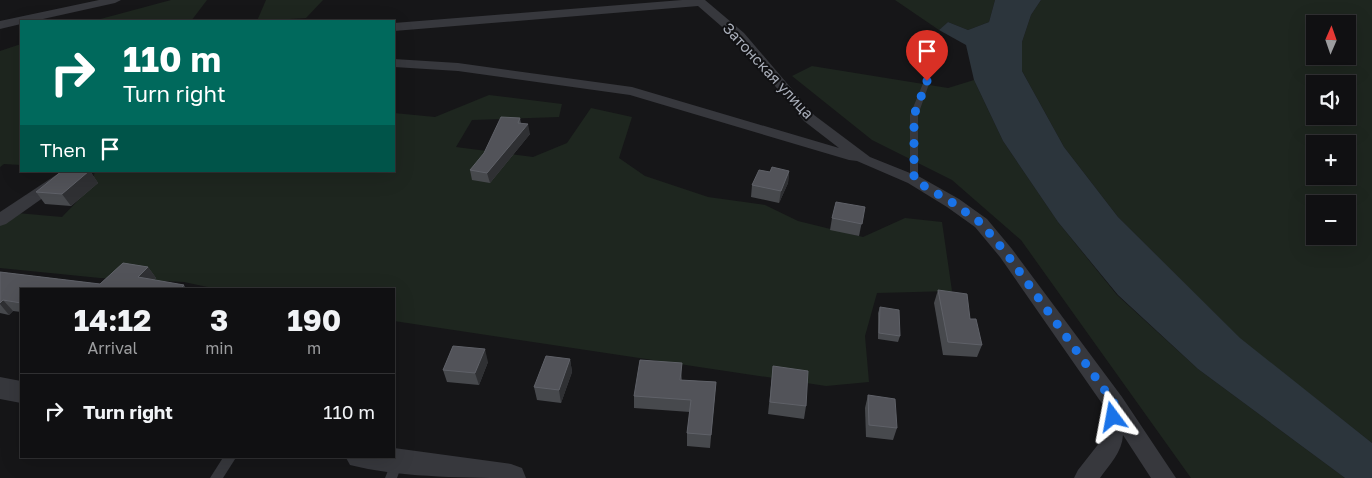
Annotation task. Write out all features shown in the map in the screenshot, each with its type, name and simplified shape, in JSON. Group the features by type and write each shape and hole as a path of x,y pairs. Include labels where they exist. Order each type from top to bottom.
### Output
{"street":[{"path":"27,20 115,0"},
{"path":"395,27 699,1"},
{"name":"Затонская улица","path":"699,1 740,36 809,118 865,160 914,180 953,203 981,223 1006,253 1114,403 1164,478"},
{"path":"0,25 20,21"},
{"path":"395,63 458,67 632,91 865,160"},
{"path":"0,220 71,172"},
{"path":"0,388 20,392"},
{"path":"1086,478 1111,445 1114,403"},
{"path":"365,458 394,470 511,478"}],"lane":[{"path":"914,180 914,115 927,81"},
{"path":"216,478 230,458"}],"shaded area":[{"path":"171,0 207,0 192,20 97,20"},
{"path":"266,0 323,0 306,18 257,20"},
{"path":"895,0 995,0 989,22 968,30 948,22 939,30"},
{"path":"995,0 1041,0 1031,15 1022,42 1022,71 1064,147 1118,217 1240,338 1372,443 1372,478 1345,478 1198,369 1118,295 1058,222 1003,141 974,80 966,45 939,30 948,22 968,30 989,22"},
{"path":"1041,0 1372,0 1372,443 1240,339 1118,217 1064,147 1022,71 1022,42 1031,15"},
{"path":"20,44 20,165 4,164 0,167 0,51"},
{"path":"812,66 948,88 974,80 1003,141 1058,222 1117,295 1198,369 1345,478 1191,478 1021,240 952,180 872,140 792,76"},
{"path":"489,95 562,104 559,117 472,120 456,147 533,157 567,143 591,108 632,117 619,158 645,176 708,197 765,205 798,221 863,237 905,218 942,222 952,291 877,293 865,336 869,382 826,386 395,321 395,288 212,288 184,282 100,278 0,268 0,225 17,213 62,217 91,187 95,172 395,172 395,113 435,117"}],"building":[{"path":"501,117 520,118 518,123 528,124 487,173 470,170 484,153"},
{"path":"772,167 789,171 781,191 752,185 759,170 770,172"},
{"path":"61,172 88,172 62,194 36,192"},
{"path":"836,202 865,207 862,224 832,218"},
{"path":"123,263 148,267 138,277 184,285 181,288 20,288 20,303 3,300 0,303 0,272 100,284"},
{"path":"938,290 967,294 970,319 976,319 982,345 948,342"},
{"path":"880,307 899,310 900,336 879,333"},
{"path":"453,346 485,349 475,373 443,370"},
{"path":"546,356 570,359 559,390 534,387"},
{"path":"640,360 682,363 680,380 716,382 711,435 687,433 691,400 634,396"},
{"path":"773,366 808,371 806,406 770,402"},
{"path":"868,395 895,399 897,428 869,425"}],"route":[{"path":"927,81 914,115 914,180 953,203 981,223 1006,253 1114,403 1113,417"}]}
